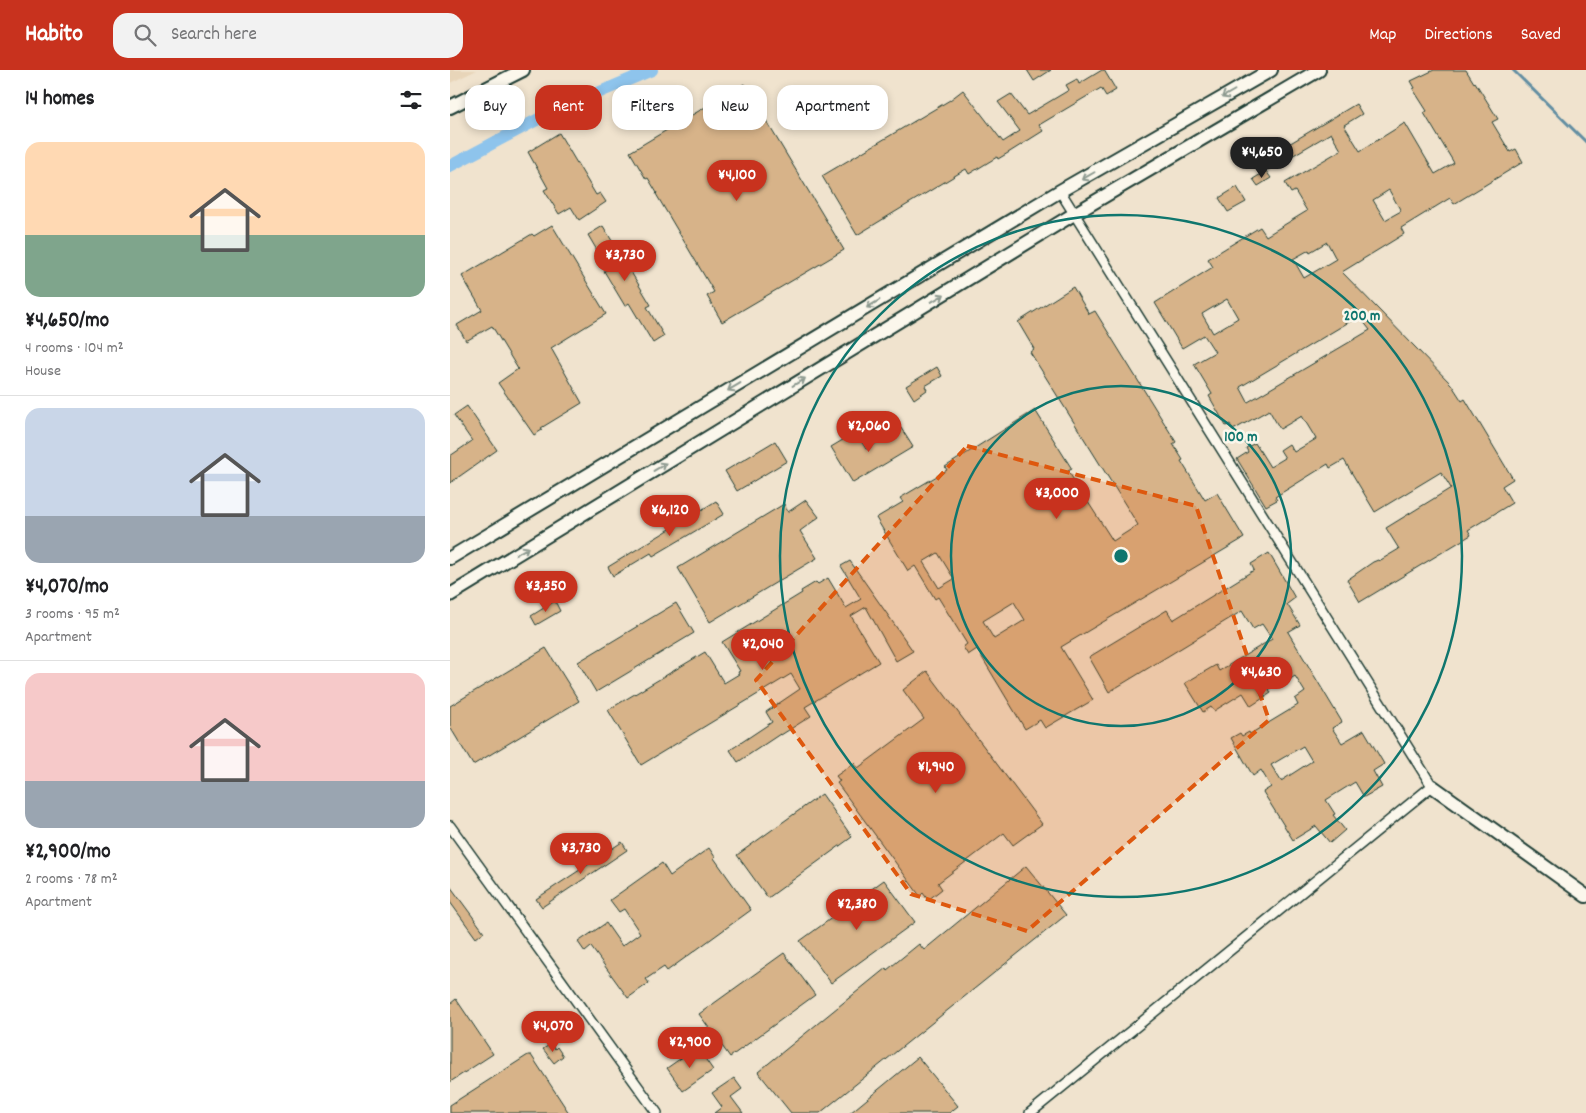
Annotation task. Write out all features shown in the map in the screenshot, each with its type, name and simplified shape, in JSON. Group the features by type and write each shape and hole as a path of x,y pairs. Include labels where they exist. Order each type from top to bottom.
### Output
{"street":[{"path":"450,107 522,70"},
{"path":"450,558 1060,192 1270,70"},
{"path":"450,595 1074,214 1319,70"},
{"path":"1060,192 1432,786 1586,896"},
{"path":"1030,1113 1432,786"},
{"path":"450,826 657,1113"}],"highlighted area":[{"path":"967,446 1196,506 1269,720 1027,931 911,894 756,680"}],"shaded area":[{"path":"450,70 477,70 450,83"}],"building":[{"path":"1027,70 1051,70 1034,81"},
{"path":"1104,70 1116,90 1106,96 1101,88 1039,125 1043,131 1008,153 998,159 997,157 969,174 966,169 857,235 822,176 950,100 963,90 1003,142 1020,131 998,102 1011,94 1027,115 1069,90 1066,85 1077,79 1079,84"},
{"path":"1434,70 1466,70 1498,119 1492,122 1510,152 1516,149 1523,162 1454,204 1450,198 1401,228 1404,234 1342,272 1451,384 1462,401 1465,399 1513,479 1502,486 1512,503 1468,530 1471,535 1360,602 1347,580 1373,562 1379,561 1399,549 1386,528 1451,488 1441,472 1375,512 1344,460 1330,468 1328,464 1275,497 1277,500 1266,506 1237,459 1248,452 1246,448 1255,443 1270,467 1285,458 1280,450 1289,444 1294,452 1316,439 1302,416 1280,429 1269,410 1233,430 1230,424 1226,426 1209,396 1212,394 1194,364 1215,352 1204,335 1182,348 1155,303 1213,267 1208,259 1260,227 1266,236 1307,211 1295,191 1291,193 1285,183 1341,150 1331,133 1268,170 1262,160 1356,104 1362,114 1344,125 1360,151 1405,123 1435,174 1454,163 1424,113 1427,111 1413,89 1415,88 1411,81","holes":["1389,190 1401,211 1385,220 1373,200","1327,242 1336,259 1304,278 1293,259 1309,250 1310,252","1227,299 1238,318 1213,333 1202,314","1359,316 1370,330 1248,402 1240,387"]},
{"path":"703,108 703,130 767,130 767,122 844,250 722,322 707,296 714,292 648,178 646,179 630,152 667,130 693,130 693,114"},
{"path":"559,133 596,195 600,193 606,202 579,220 571,207 559,214 544,190 548,188 528,152"},
{"path":"1266,171 1271,178 1258,186 1253,179"},
{"path":"1237,187 1246,202 1228,212 1219,198"},
{"path":"552,225 606,314 551,348 582,403 541,428 542,430 534,435 498,383 518,369 492,326 466,341 457,325 482,310 462,276 532,234 534,236"},
{"path":"603,226 651,305 647,307 664,336 653,343 629,303 625,306 604,271 608,269 588,235"},
{"path":"1073,287 1089,314 1095,311 1176,442 1173,444 1183,460 1181,461 1205,500 1217,493 1244,538 1061,647 1093,700 1045,728 1040,720 1025,729 977,649 968,655 963,647 967,644 938,597 935,599 915,566 908,571 876,518 903,502 900,498 947,470 945,467 1035,410 1072,469 1068,471 1113,541 1138,525 1030,352 1034,349 1018,322","holes":["938,553 954,579 939,588 923,562","1014,602 1025,620 994,639 983,621"]},
{"path":"937,367 942,376 925,386 927,390 914,399 906,386"},
{"path":"467,406 497,450 450,483 450,456 472,441 454,415"},
{"path":"901,428 913,447 853,483 831,447 856,432 866,449"},
{"path":"775,441 787,461 737,491 725,471"},
{"path":"806,500 819,517 800,531 817,558 710,622 678,568 784,504 788,512"},
{"path":"716,501 724,514 653,556 651,553 613,576 608,567"},
{"path":"1269,553 1295,598 1287,604 1300,625 1288,632 1342,722 1332,728 1342,743 1364,730 1384,764 1373,771 1382,787 1364,797 1355,782 1326,800 1335,814 1333,815 1345,830 1330,843 1316,826 1293,840 1263,792 1271,787 1261,770 1253,776 1231,738 1240,733 1242,736 1249,732 1250,734 1298,705 1295,699 1305,692 1295,676 1286,682 1285,679 1269,689 1271,693 1251,706 1243,693 1214,711 1211,707 1203,712 1185,683 1216,665 1219,671 1272,639 1262,624 1253,629 1242,611 1109,692 1089,657 1167,610 1173,620 1254,570 1251,564","holes":["1303,746 1312,761 1281,781 1271,765"]},
{"path":"850,561 913,651 896,661 866,607 851,616 879,662 805,707 811,716 738,762 730,750 772,722 766,712 800,689 791,674 641,765 608,710 705,652 724,683 739,674 738,672 740,671 722,642 802,593 801,591 816,582 818,584 828,578 846,608 861,599 841,566"},
{"path":"555,601 560,611 536,625 531,616"},
{"path":"676,603 694,633 596,692 578,662"},
{"path":"546,648 579,701 473,765 450,727 450,706"},
{"path":"927,671 1042,824 1013,845 1004,833 938,883 942,889 928,900 923,893 920,896 837,783 840,781 836,776 854,763 858,768 924,719 903,690"},
{"path":"822,794 852,837 768,898 737,855"},
{"path":"622,842 627,850 542,907 536,899"},
{"path":"709,848 751,910 667,971 664,967 646,979 649,983 628,998 591,947 585,952 578,942 606,923 622,946 640,933 624,909 619,912 610,900 662,863 670,876"},
{"path":"1026,866 1066,915 820,1113 791,1113 758,1072 886,968 887,970 919,944 924,950"},
{"path":"884,880 915,922 831,983 800,941"},
{"path":"450,886 484,932 476,938 450,902"},
{"path":"784,953 815,995 730,1057 699,1014"},
{"path":"456,999 493,1054 450,1082 450,1004"},
{"path":"551,1044 555,1049 557,1047 563,1056 554,1063 543,1049"},
{"path":"697,1047 713,1070 683,1091 667,1068"},
{"path":"528,1055 531,1055 569,1113 450,1113 450,1105"},
{"path":"918,1057 958,1106 949,1113 850,1113"},
{"path":"734,1078 742,1089 731,1097 743,1113 714,1113 722,1107 712,1093"}],"waterway":[{"path":"450,166 548,114 652,70"},
{"path":"1513,70 1586,142"}]}
